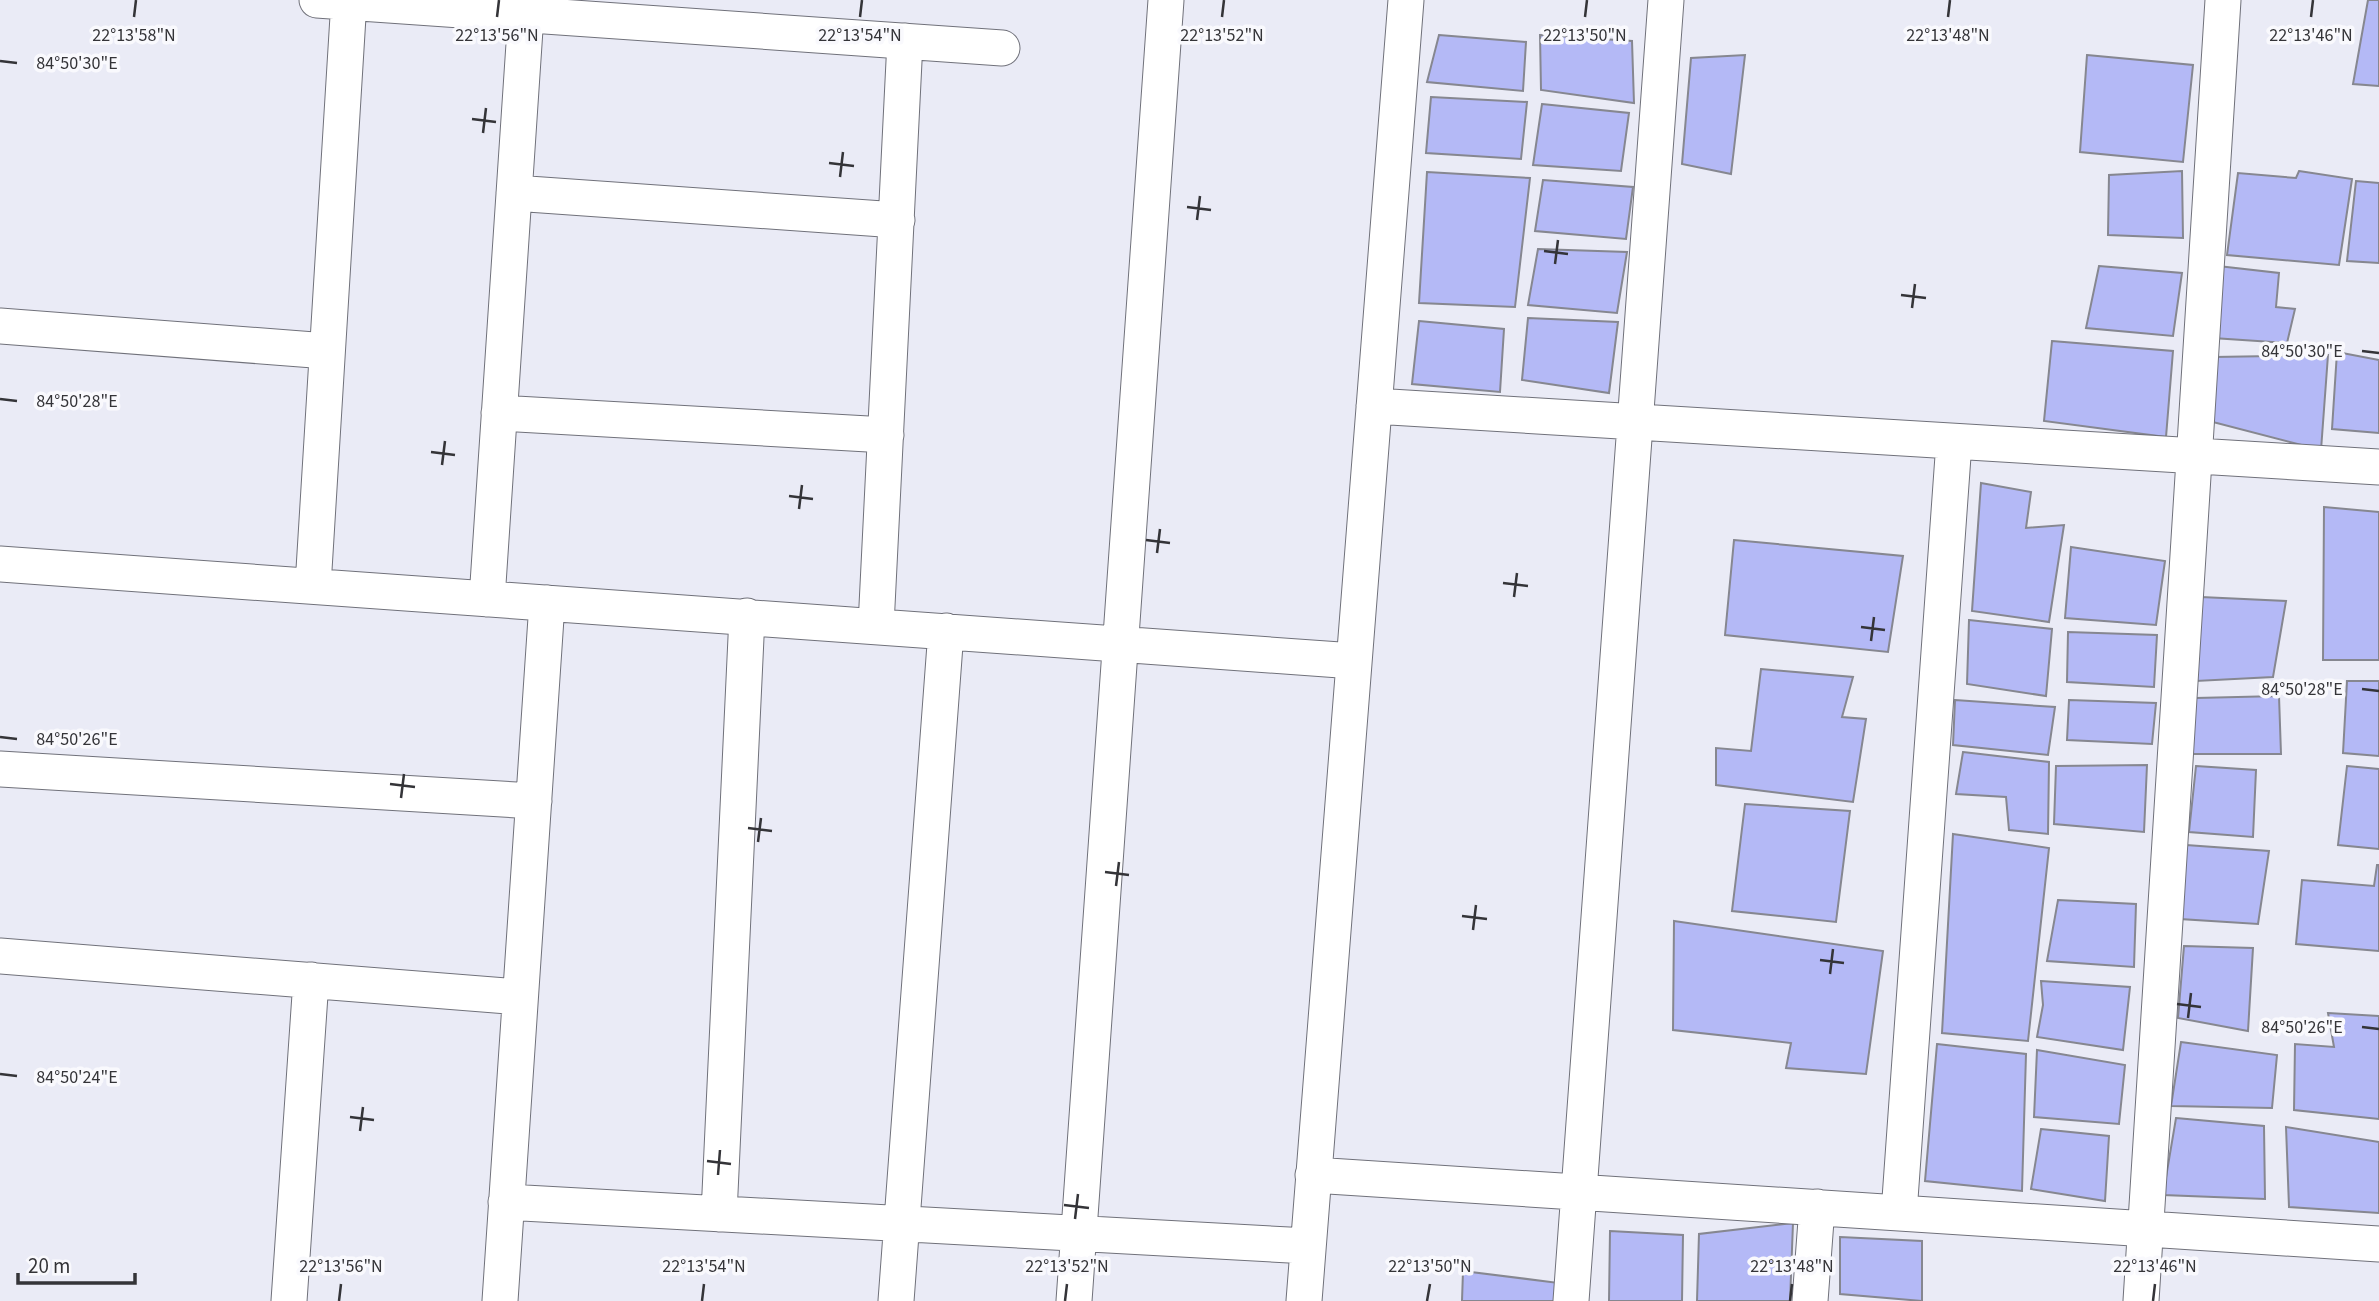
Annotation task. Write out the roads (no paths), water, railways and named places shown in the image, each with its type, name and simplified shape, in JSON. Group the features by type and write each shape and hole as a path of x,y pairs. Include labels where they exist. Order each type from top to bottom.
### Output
{"street":[{"path":"1074,1301 1166,0"},
{"path":"1304,1301 1406,0"},
{"path":"1571,1301 1666,0"},
{"path":"2141,1301 2223,0"},
{"path":"313,586 327,351 339,1 1002,48"},
{"path":"487,598 526,14"},
{"path":"876,626 905,41"},
{"path":"514,193 897,220"},
{"path":"0,326 327,351"},
{"path":"1374,407 2379,467"},
{"path":"499,413 886,435"},
{"path":"1899,1213 1954,442"},
{"path":"0,564 1354,661"},
{"path":"499,1301 547,603"},
{"path":"719,1214 747,616"},
{"path":"896,1301 946,631"},
{"path":"0,769 534,801"},
{"path":"0,956 520,997"},
{"path":"289,1301 311,980"},
{"path":"1313,1175 2379,1244"},
{"path":"506,1202 1308,1246"},
{"path":"1810,1301 1817,1208"}]}
